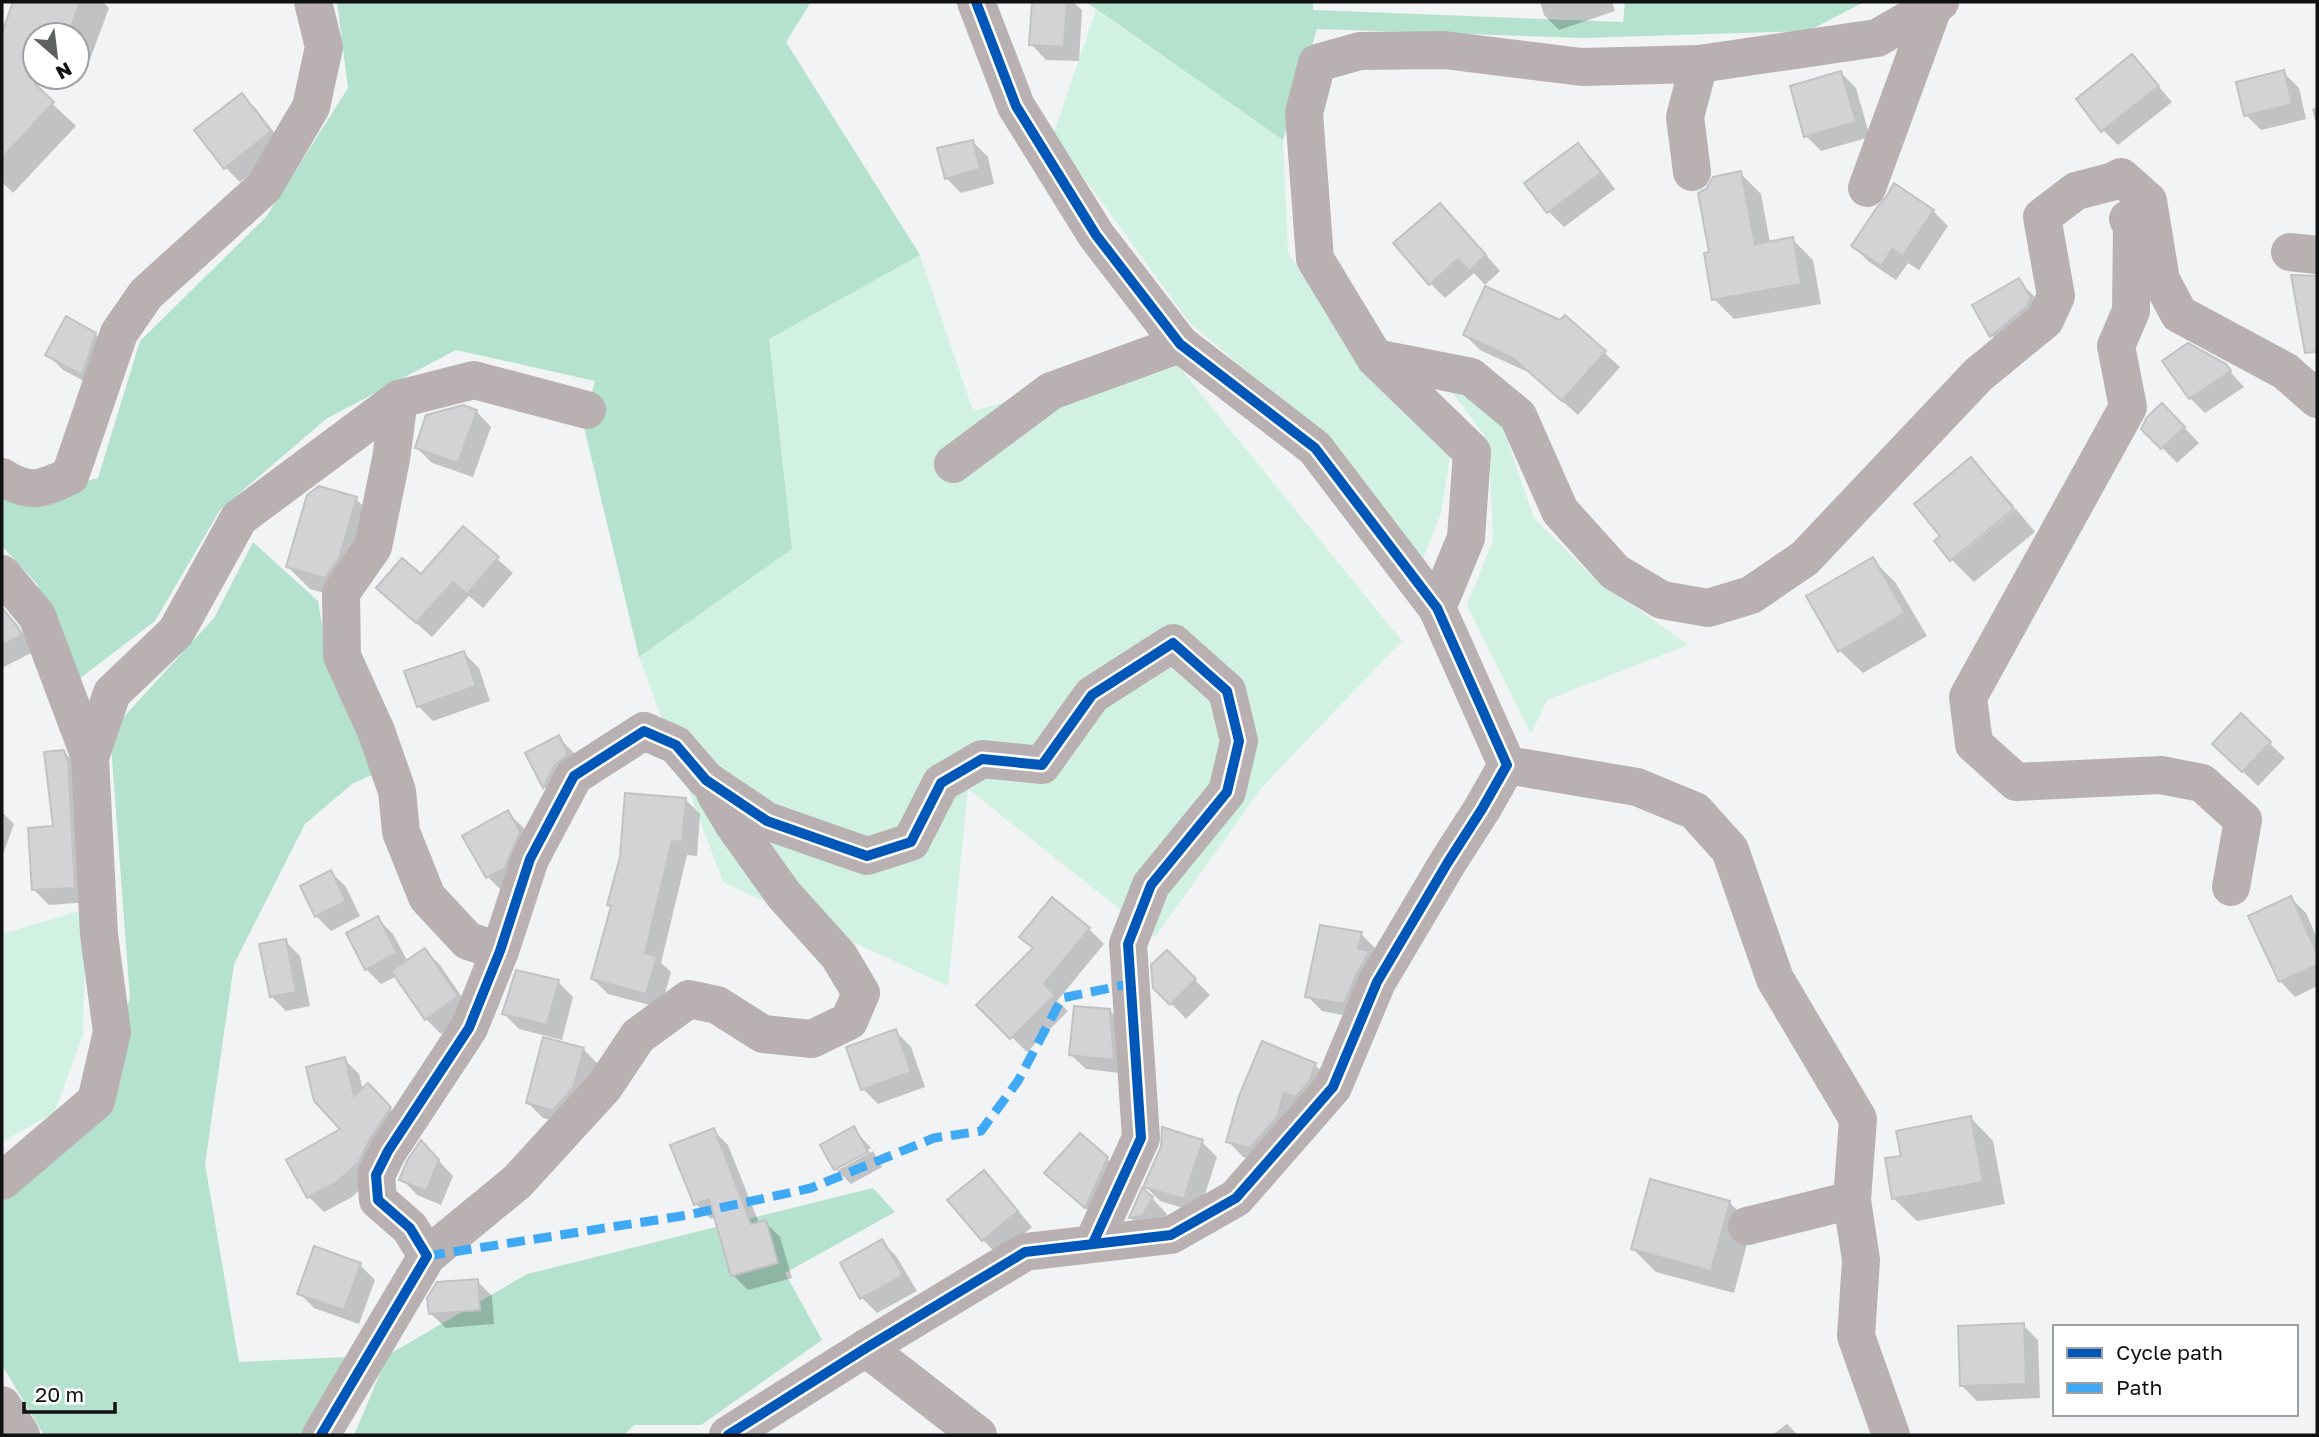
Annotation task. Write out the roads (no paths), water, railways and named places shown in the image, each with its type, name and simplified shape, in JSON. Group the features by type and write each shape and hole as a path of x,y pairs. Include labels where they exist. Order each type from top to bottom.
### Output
{"street":[{"path":"2,477 16,486 43,489 70,476 120,333 139,303 146,293 264,187 312,107 324,47 313,2"},
{"path":"976,2 1016,106 1096,235 1180,344 1315,448 1437,608 1507,765"},
{"path":"1437,608 1466,538 1472,452 1374,358 1315,259 1304,113 1317,63 1360,51 1444,50 1582,66 1699,64 1877,38 1937,4"},
{"path":"1867,188 1937,4"},
{"path":"1692,172 1685,117 1699,64"},
{"path":"1374,358 1471,377 1518,416 1560,511 1615,572 1661,600 1708,608 1751,596 1805,558 1978,376 2045,320 2056,296 2042,217 2076,191 2121,177 2148,201 2161,280 2179,314 2286,370 2317,399"},
{"path":"2111,182 2132,226 2131,311 2116,346 2128,407 1968,696 1974,744 2016,782 2161,775 2202,783 2243,820 2231,887"},
{"path":"953,464 1051,391 1180,344"},
{"path":"90,757 112,693 176,632 239,518 399,399 474,380 587,410"},
{"path":"399,399 391,459 373,547 341,593 342,656 380,743 397,791 401,832 428,897 468,940 500,951"},
{"path":"2,574 37,616 90,757 99,935 111,1032 96,1101 2,1181"},
{"path":"706,780 767,821 867,856 911,842 941,783 982,759 1042,765 1092,695 1173,643 1227,691 1239,741 1227,792 1151,885 1128,944 1141,1138 1093,1243"},
{"path":"321,1435 427,1256 517,1182 604,1087 638,1036 689,999 717,1005 763,1034 812,1039 849,1021 861,993 839,956 784,895 706,780 676,745 644,731 574,776 530,859 500,951 469,1028 388,1151 376,1175 378,1200 410,1228 427,1256"},
{"path":"1507,765 1637,787 1695,811 1730,850 1775,979 1858,1119 1852,1200 1861,1260 1856,1336 1891,1435"},
{"path":"728,1435 1025,1252 1171,1235 1236,1198 1333,1087 1377,982 1507,765"},
{"path":"1747,1226 1852,1200"},
{"path":"866,1348 978,1435"},
{"path":"2,1405 21,1435"}]}
